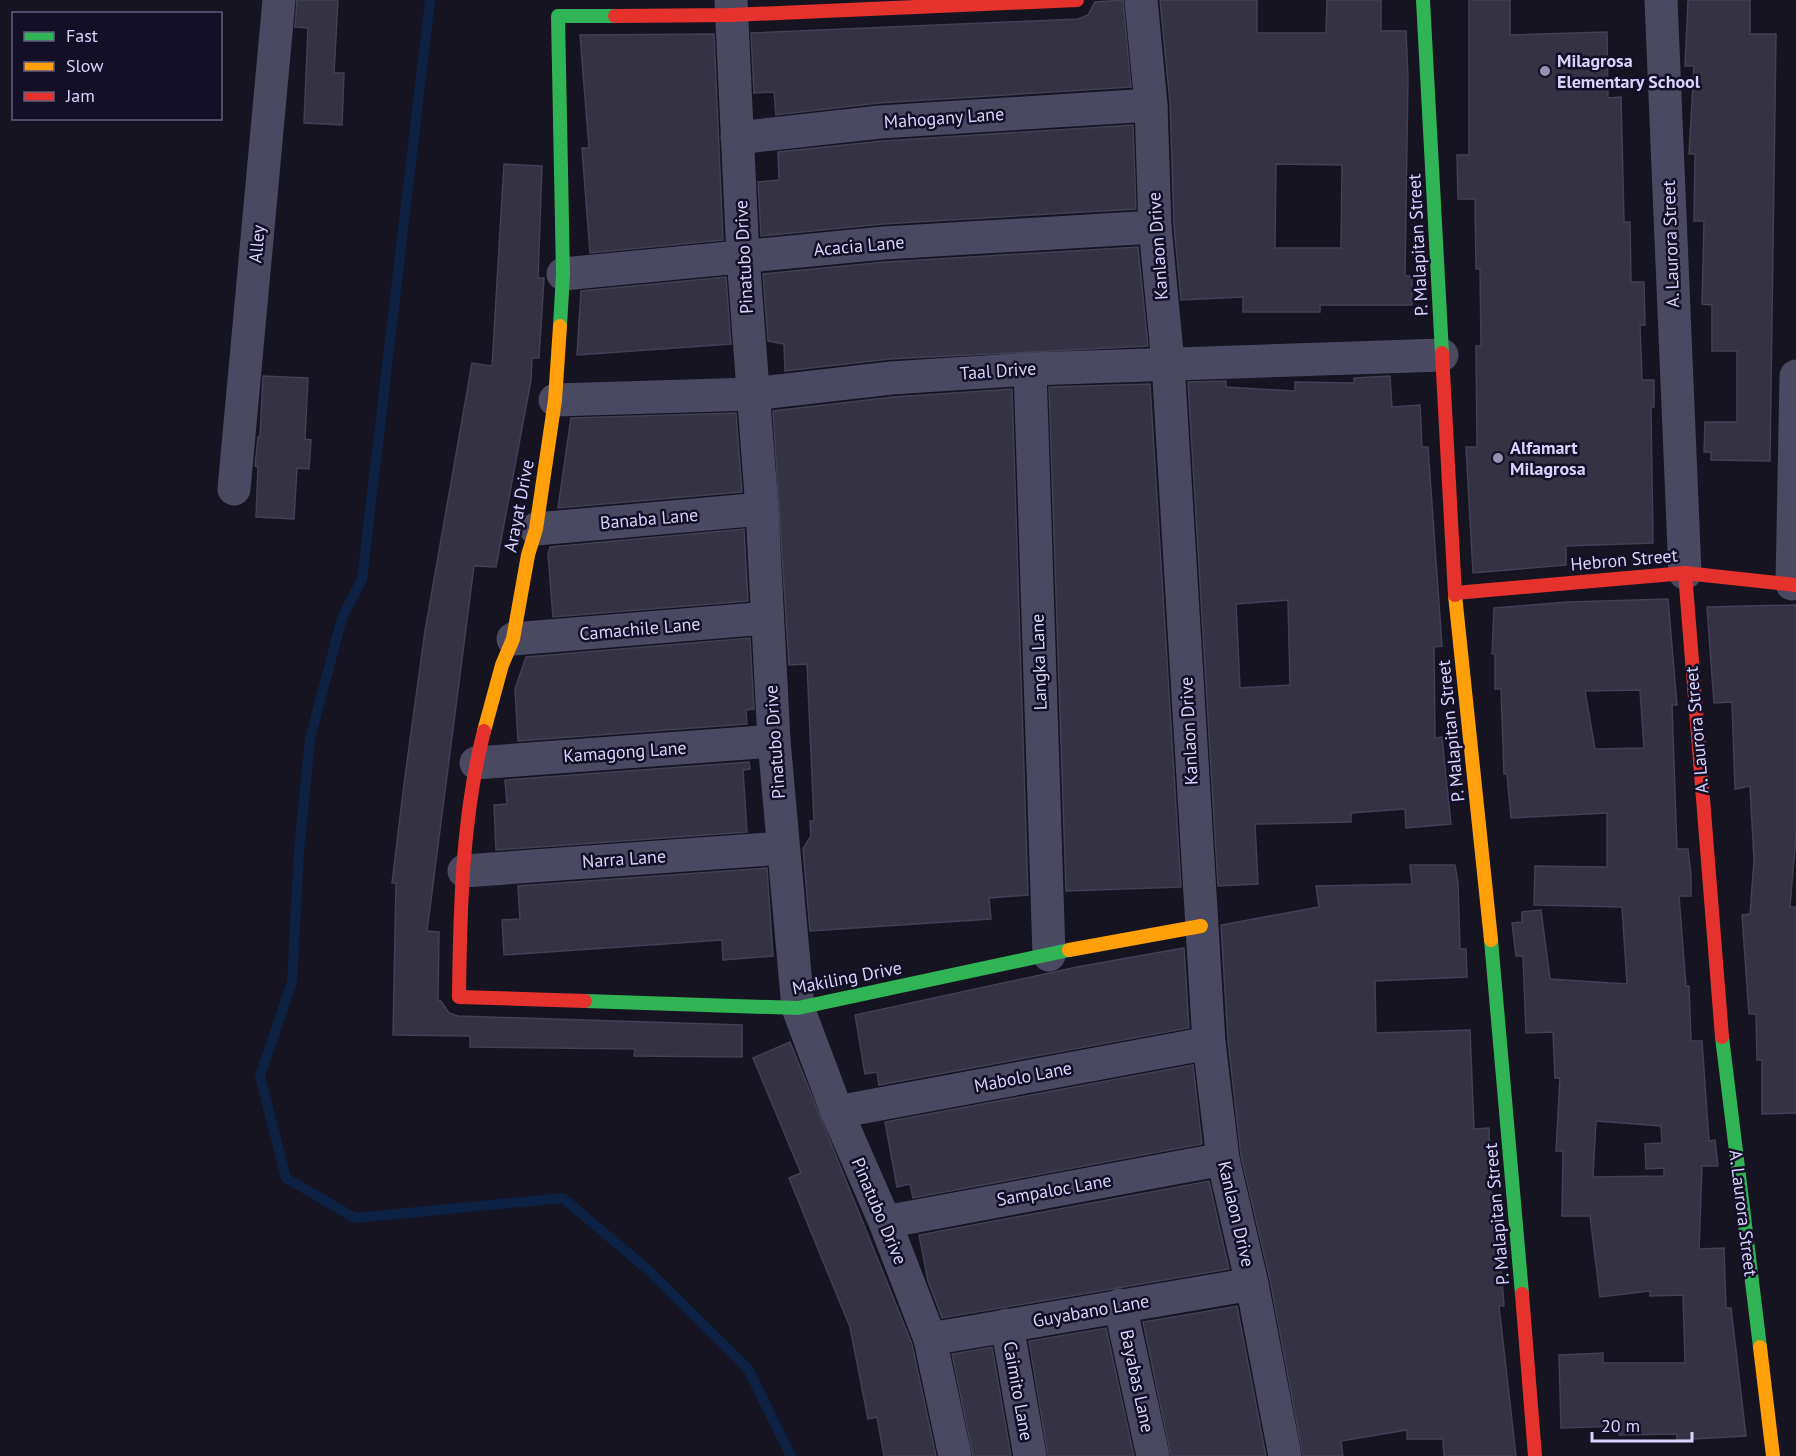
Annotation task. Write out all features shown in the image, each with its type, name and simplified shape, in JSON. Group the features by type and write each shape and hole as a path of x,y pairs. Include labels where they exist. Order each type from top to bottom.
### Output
{"street":[{"name":"Alley","path":"234,489 279,0"},
{"path":"598,8 731,8 1077,0"},
{"name":"Kanlaon Drive","path":"1141,0 1151,105 1155,227 1168,363 1209,1043 1223,1159 1252,1284 1284,1456"},
{"name":"P. Malapitan Street","path":"1423,0 1455,593 1498,1004 1535,1456"},
{"name":"A. Laurora Street","path":"1661,0 1684,573 1725,1068 1773,1456"},
{"name":"Arayat Drive","path":"459,997 460,908 476,763 502,665 513,639 528,555 537,529 555,400 562,274 558,16 598,8"},
{"name":"Pinatubo Drive","path":"731,8 743,257 762,509 774,741 798,1008 837,1112 885,1221 930,1339 955,1456"},
{"name":"Mahogany Lane","path":"737,138 880,122 1151,105"},
{"name":"Acacia Lane","path":"562,274 884,243 1155,227"},
{"name":"Taal Drive","path":"555,400 753,394 891,378 1030,369 1442,355"},
{"name":"Langka Lane","path":"1030,369 1049,955"},
{"path":"1794,585 1796,376"},
{"name":"Banaba Lane","path":"537,529 762,509"},
{"name":"Hebron Street","path":"1455,593 1684,573 1794,585"},
{"name":"Camachile Lane","path":"513,639 767,618"},
{"name":"Kamagong Lane","path":"476,763 774,741"},
{"name":"Narra Lane","path":"464,870 783,848"},
{"name":"Makiling Drive","path":"459,997 798,1008 1049,955 1201,926"},
{"name":"Mabolo Lane","path":"837,1112 1209,1043"},
{"name":"Sampaloc Lane","path":"885,1221 1223,1159"},
{"name":"Guyabano Lane","path":"930,1339 1252,1284"},
{"name":"Bayabas Lane","path":"1120,1305 1153,1456"},
{"name":"Caimito Lane","path":"1007,1325 1030,1456"}],"building":[{"path":"297,0 338,0 334,73 344,73 342,125 304,123 308,28 295,27"},
{"path":"1123,0 1131,87 879,103 776,115 774,92 754,93 751,33 1078,19 1088,15 1095,2"},
{"path":"1160,0 1257,0 1257,33 1326,33 1327,0 1381,0 1381,31 1406,31 1408,77 1405,276 1412,276 1412,305 1320,305 1320,312 1243,312 1243,297 1181,300 1174,226 1170,103","holes":["1276,164 1342,165 1341,248 1275,248"]},
{"path":"1469,0 1510,0 1510,35 1607,32 1608,98 1621,97 1624,222 1630,222 1631,282 1644,282 1645,325 1640,325 1642,380 1654,380 1654,407 1651,407 1653,543 1566,546 1566,565 1473,573 1466,447 1477,447 1476,346 1481,346 1480,269 1476,269 1475,199 1458,199 1457,155 1469,155"},
{"path":"1688,0 1750,0 1750,34 1776,34 1770,461 1711,460 1711,452 1704,452 1705,422 1737,422 1737,351 1712,351 1712,305 1702,304 1704,221 1694,221 1695,154 1689,154 1694,66 1685,66"},
{"path":"714,34 723,240 590,253 582,148 589,148 580,35"},
{"path":"1133,125 1136,209 883,224 761,236 758,182 779,180 778,152 882,141"},
{"path":"504,164 542,166 538,278 544,278 539,358 532,358 531,380 496,567 474,566 427,931 439,932 438,1001 441,1001 449,1013 458,1016 742,1025 742,1057 634,1056 635,1049 470,1047 470,1036 393,1035 396,883 392,883 404,784 425,631 472,363 492,366"},
{"path":"1138,247 1148,346 890,359 785,371 784,344 768,341 763,274 885,262"},
{"path":"726,277 731,344 577,355 581,291"},
{"path":"263,376 308,378 305,439 311,440 309,469 297,468 294,519 256,517 258,467 255,466 258,437 260,437"},
{"path":"1390,376 1392,407 1420,405 1422,447 1428,447 1442,646 1434,647 1435,738 1442,737 1451,824 1406,828 1405,809 1351,813 1351,822 1255,824 1258,884 1218,886 1188,382 1226,381 1226,387 1295,391 1295,382 1354,383 1354,378","holes":["1288,600 1290,685 1240,688 1236,604"]},
{"path":"1150,384 1181,887 1066,891 1049,387"},
{"path":"1012,389 1028,895 989,898 991,919 810,931 803,849 811,836 810,821 814,821 807,664 789,665 773,411 893,397"},
{"path":"736,413 742,492 558,508 571,418"},
{"path":"744,529 748,601 553,617 548,554 550,547"},
{"path":"1668,599 1677,705 1672,705 1677,849 1688,849 1691,875 1691,896 1679,896 1686,986 1689,986 1691,1041 1702,1041 1709,1141 1715,1140 1718,1166 1702,1166 1699,1249 1724,1248 1726,1308 1731,1308 1746,1436 1677,1440 1677,1434 1619,1435 1619,1426 1561,1428 1559,1355 1603,1353 1603,1363 1685,1363 1683,1295 1650,1296 1650,1291 1600,1297 1590,1216 1562,1216 1563,1151 1556,1151 1560,1078 1555,1078 1553,1032 1526,1033 1523,956 1516,956 1512,923 1522,922 1522,912 1541,910 1550,979 1627,984 1622,907 1534,905 1535,866 1607,867 1607,813 1511,818 1507,774 1504,774 1501,689 1495,689 1495,654 1492,654 1494,608 1568,602","holes":["1640,690 1644,748 1595,749 1585,691","1596,1121 1661,1126 1662,1143 1645,1144 1646,1169 1664,1168 1664,1176 1593,1177"]},
{"path":"1796,605 1796,835 1790,907 1796,907 1796,1113 1762,1114 1762,1060 1757,1060 1756,1014 1749,1014 1742,915 1750,914 1754,860 1750,786 1735,789 1732,702 1714,703 1707,607"},
{"path":"750,638 754,709 746,710 747,724 518,741 515,689 526,657"},
{"path":"749,762 750,769 743,770 747,832 496,850 494,805 507,804 505,780"},
{"path":"1410,865 1455,865 1458,883 1460,949 1466,949 1467,977 1375,981 1376,1033 1470,1030 1474,1129 1489,1128 1492,1229 1498,1229 1504,1306 1499,1306 1516,1456 1444,1456 1443,1439 1407,1439 1407,1430 1341,1441 1343,1456 1303,1456 1270,1280 1241,1156 1228,1041 1221,925 1319,907 1316,886 1412,884"},
{"path":"767,868 773,956 723,960 722,940 504,955 502,920 520,919 518,886"},
{"path":"1184,948 1189,1028 879,1085 877,1072 865,1074 855,1015 1077,967"},
{"path":"790,1042 912,1344 936,1456 884,1456 877,1417 868,1419 850,1327 789,1178 801,1173 753,1058"},
{"path":"1193,1065 1202,1144 913,1198 910,1184 897,1187 885,1122"},
{"path":"1209,1181 1229,1269 942,1318 928,1281 919,1235"},
{"path":"1237,1306 1266,1456 1171,1456 1143,1322"},
{"path":"1106,1328 1134,1456 1048,1456 1029,1341"},
{"path":"992,1347 1011,1456 973,1456 952,1354"}],"waterway":[{"path":"430,0 362,579 342,618 310,739 299,851 292,982 260,1076 286,1178 355,1218 563,1198 646,1268 748,1369 791,1456"}],"traffic: fast":[{"path":"1423,0 1442,353"},
{"path":"560,326 563,274 558,16 615,16"},
{"path":"1491,940 1522,1294"},
{"path":"585,1001 798,1008 1069,950"},
{"path":"1722,1037 1760,1347"}],"traffic: slow":[{"path":"484,731 502,665 513,639 528,555 536,529 555,400 560,326"},
{"path":"1455,595 1491,940"},
{"path":"1069,950 1201,926"},
{"path":"1760,1347 1773,1456"}],"traffic: jam":[{"path":"615,16 731,15 1077,0"},
{"path":"1442,353 1455,595"},
{"path":"1685,573 1722,1037"},
{"path":"1455,593 1685,573 1796,585"},
{"path":"484,731 471,796 467,830 460,930 459,997 585,1001"},
{"path":"1522,1294 1535,1456"}],"place":[{"name":"Milagrosa Elementary School","path":"1545,71"},
{"name":"Alfamart Milagrosa","path":"1498,458"}]}
